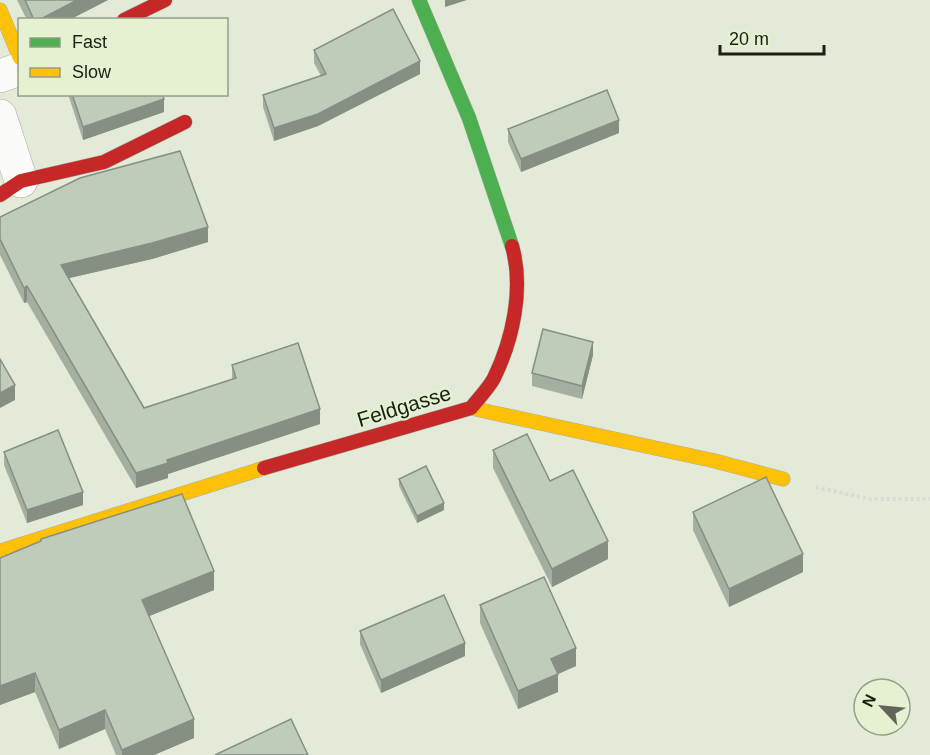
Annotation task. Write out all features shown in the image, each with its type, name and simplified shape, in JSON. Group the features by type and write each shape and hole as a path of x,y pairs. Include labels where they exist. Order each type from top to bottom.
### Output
{"street":[{"path":"128,18 165,0"},
{"name":"Feldgasse","path":"0,551 238,476 471,408 493,380 510,339 516,302 516,260 497,196 469,118 419,0"},
{"path":"0,10 18,53"},
{"path":"0,76 18,70"},
{"path":"0,116 11,188 105,162 185,122"},
{"path":"471,408 715,461 783,479"}],"path":[{"path":"783,479 869,499 930,499"}],"building":[{"path":"25,0 77,0 43,18 33,18"},
{"path":"393,9 420,61 318,114 274,128 263,95 326,74 314,50"},
{"path":"607,90 619,120 521,159 508,129"},
{"path":"73,96 163,96 164,99 83,127"},
{"path":"180,151 208,227 61,265 144,408 236,378 232,365 298,343 320,409 167,460 168,463 136,473 27,286 24,288 0,239 0,217 80,178"},
{"path":"543,329 593,342 582,386 532,373"},
{"path":"0,359 15,385 0,393"},
{"path":"58,430 83,492 27,510 4,452"},
{"path":"527,434 550,481 573,470 608,541 552,569 493,450"},
{"path":"426,466 444,503 417,516 399,479"},
{"path":"766,477 803,554 729,589 693,512"},
{"path":"182,494 214,571 142,600 194,719 122,750 105,710 59,730 35,673 0,686 0,558 41,541 41,539"},
{"path":"544,577 576,648 551,659 558,674 518,691 480,605"},
{"path":"444,595 465,643 381,680 360,631"},
{"path":"291,719 308,755 215,755"}],"traffic: fast":[{"path":"419,0 469,118 512,246"}],"traffic: slow":[{"path":"0,10 18,53"},
{"path":"471,408 715,461 783,479"},
{"path":"0,551 264,468"}],"traffic: jam":[{"path":"128,18 165,0"},
{"path":"0,195 21,181 104,162 185,122"},
{"path":"264,468 471,408 494,378 507,347 517,296 512,246"}]}
